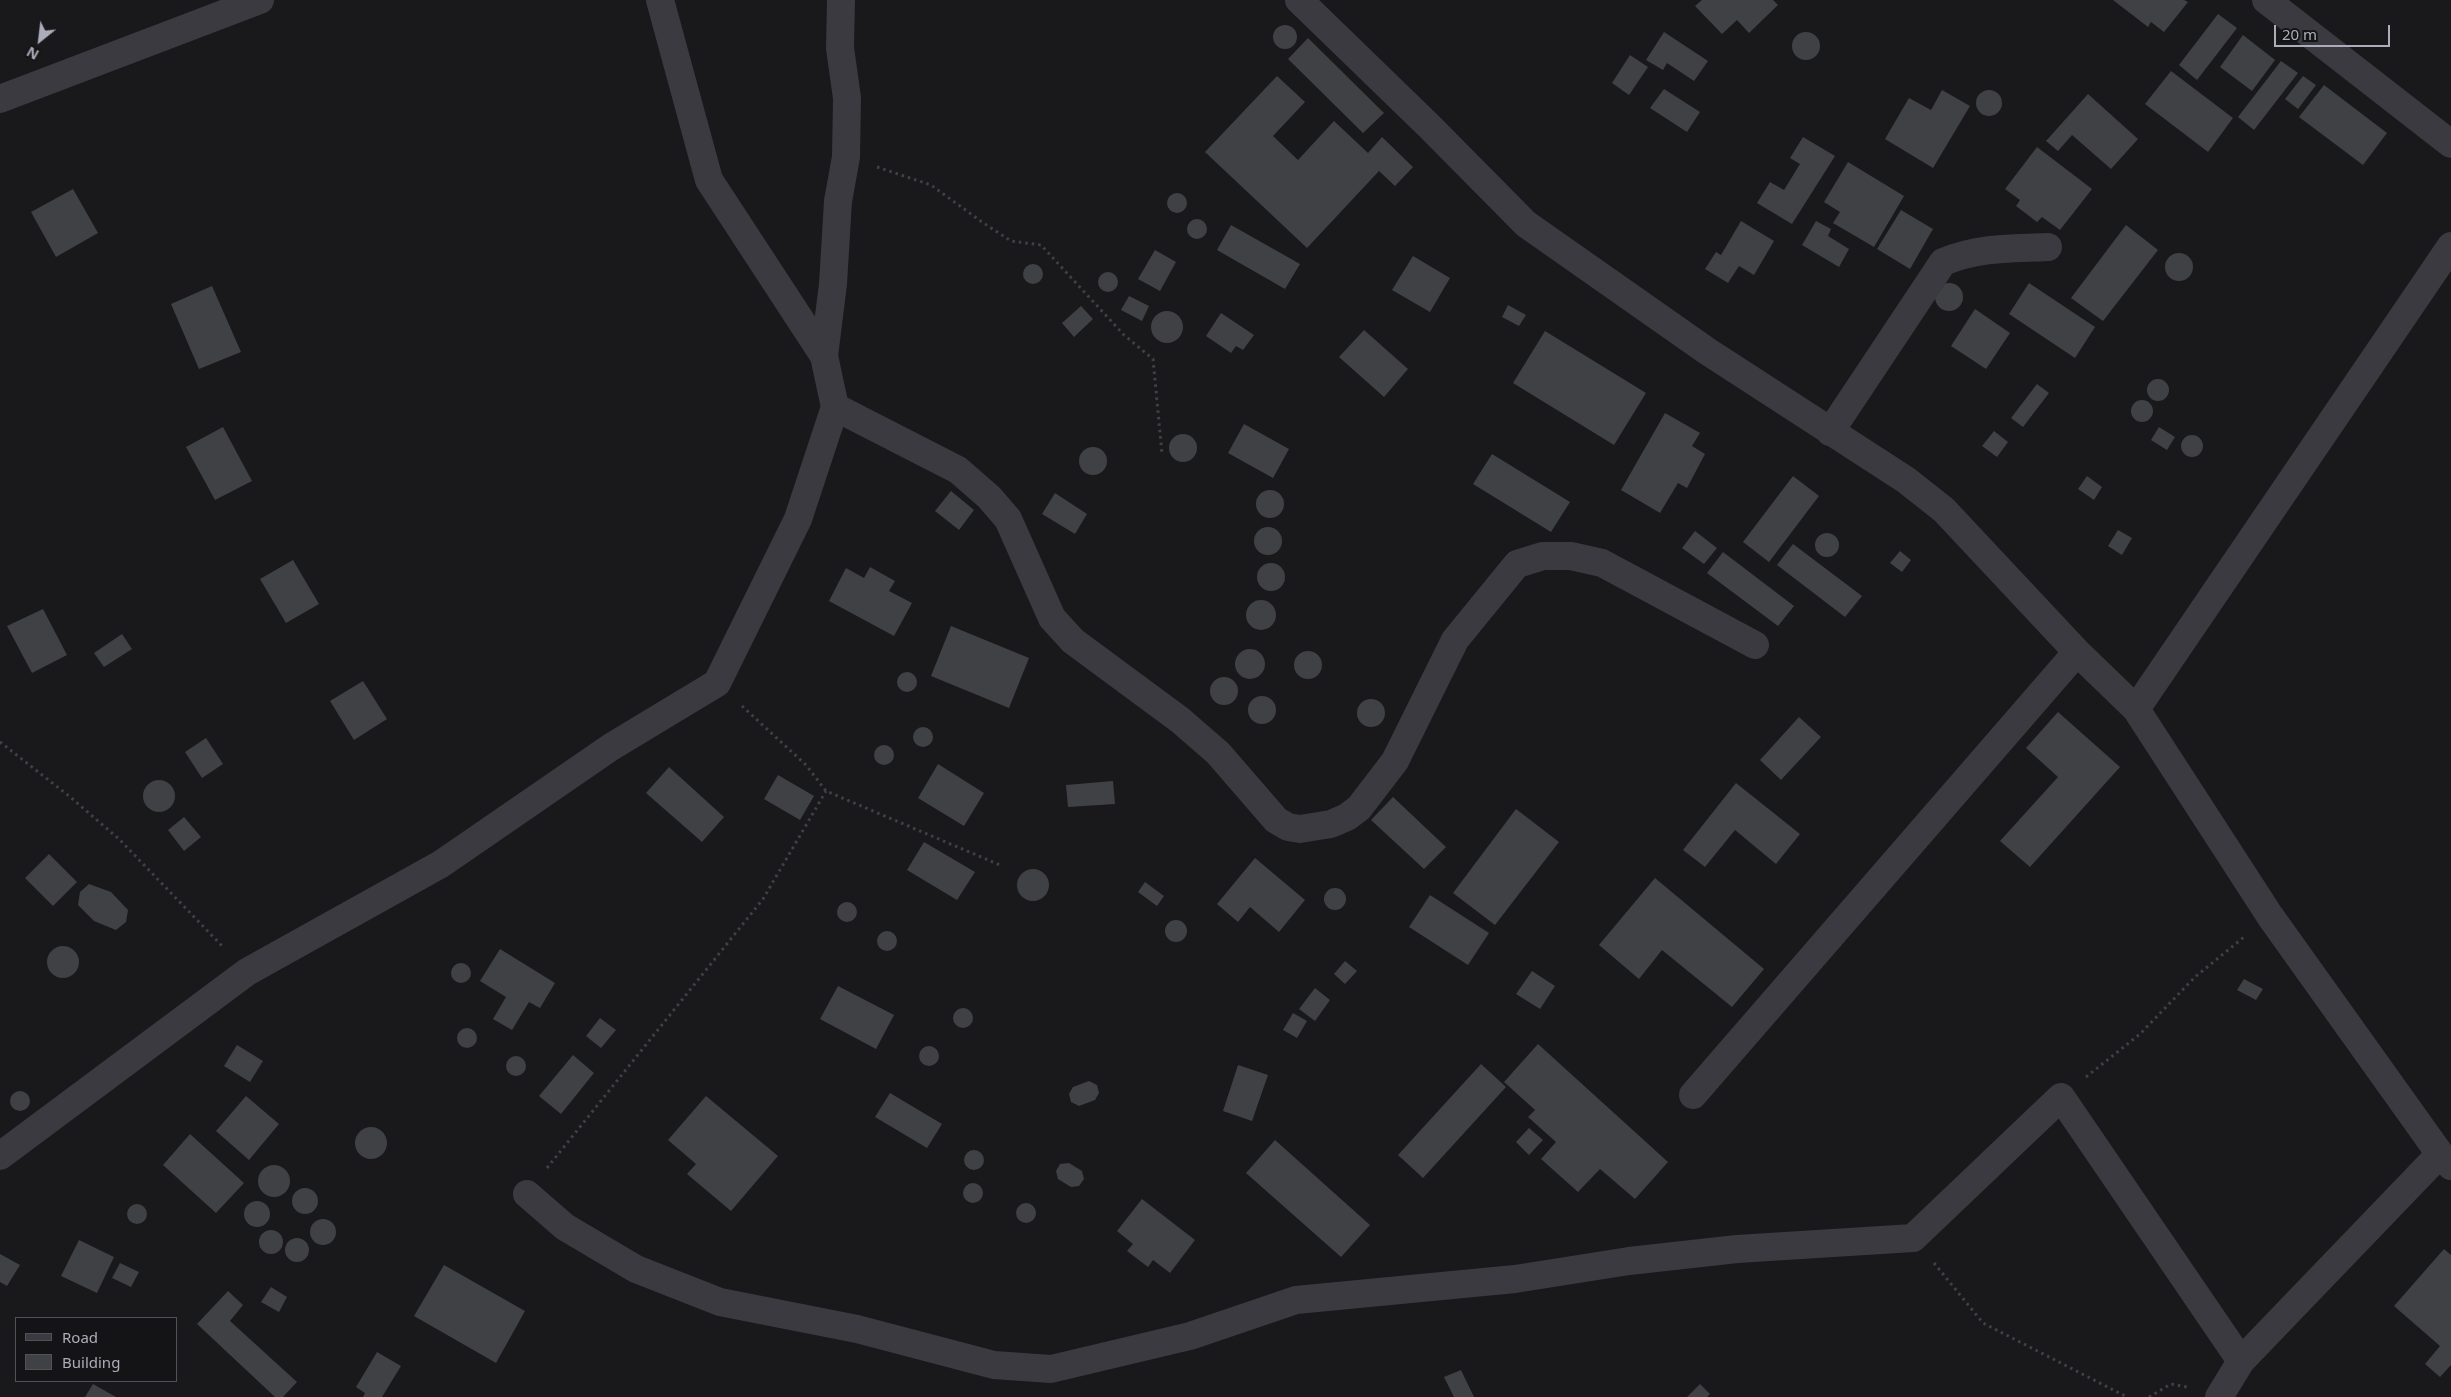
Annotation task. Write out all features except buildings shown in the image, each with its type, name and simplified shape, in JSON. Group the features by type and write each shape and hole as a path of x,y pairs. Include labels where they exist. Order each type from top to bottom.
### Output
{"street":[{"path":"0,98 260,0"},
{"path":"660,0 709,180 824,356"},
{"path":"0,1156 246,972 441,864 611,747 717,684 798,519 835,407 824,356 833,284 838,202 846,157 848,98 840,48 841,0"},
{"path":"1299,0 1429,126 1526,224 1707,351 1906,480 1944,510 2077,652 2136,710 2270,916 2445,1160 2241,1361 2218,1397"},
{"path":"2266,0 2451,144"},
{"path":"2136,710 2451,246"},
{"path":"1830,432 1943,262 1966,253 1990,248 2048,247"},
{"path":"835,407 958,470 989,497 1008,519 1052,618 1073,641 1180,720 1218,753 1276,820 1288,826 1300,829 1330,824 1347,817 1360,808 1395,760 1455,640 1516,564 1543,556 1570,556 1602,563 1755,645"},
{"path":"1693,1095 2077,652"},
{"path":"527,1194 565,1227 636,1269 720,1302 857,1329 994,1365 1051,1369 1190,1336 1296,1300 1515,1279 1629,1261 1737,1249 1913,1238 2061,1097 2241,1361"}],"path":[{"path":"846,157 932,185 1011,241 1040,245 1124,335 1154,359 1162,454"},
{"path":"717,684 806,765 826,791 1000,865"},
{"path":"0,742 69,796 119,839 246,972"},
{"path":"527,1194 562,1147 762,899 826,791"},
{"path":"2061,1097 2140,1034 2195,977 2270,916"},
{"path":"1913,1238 1983,1323 2127,1397"}]}
